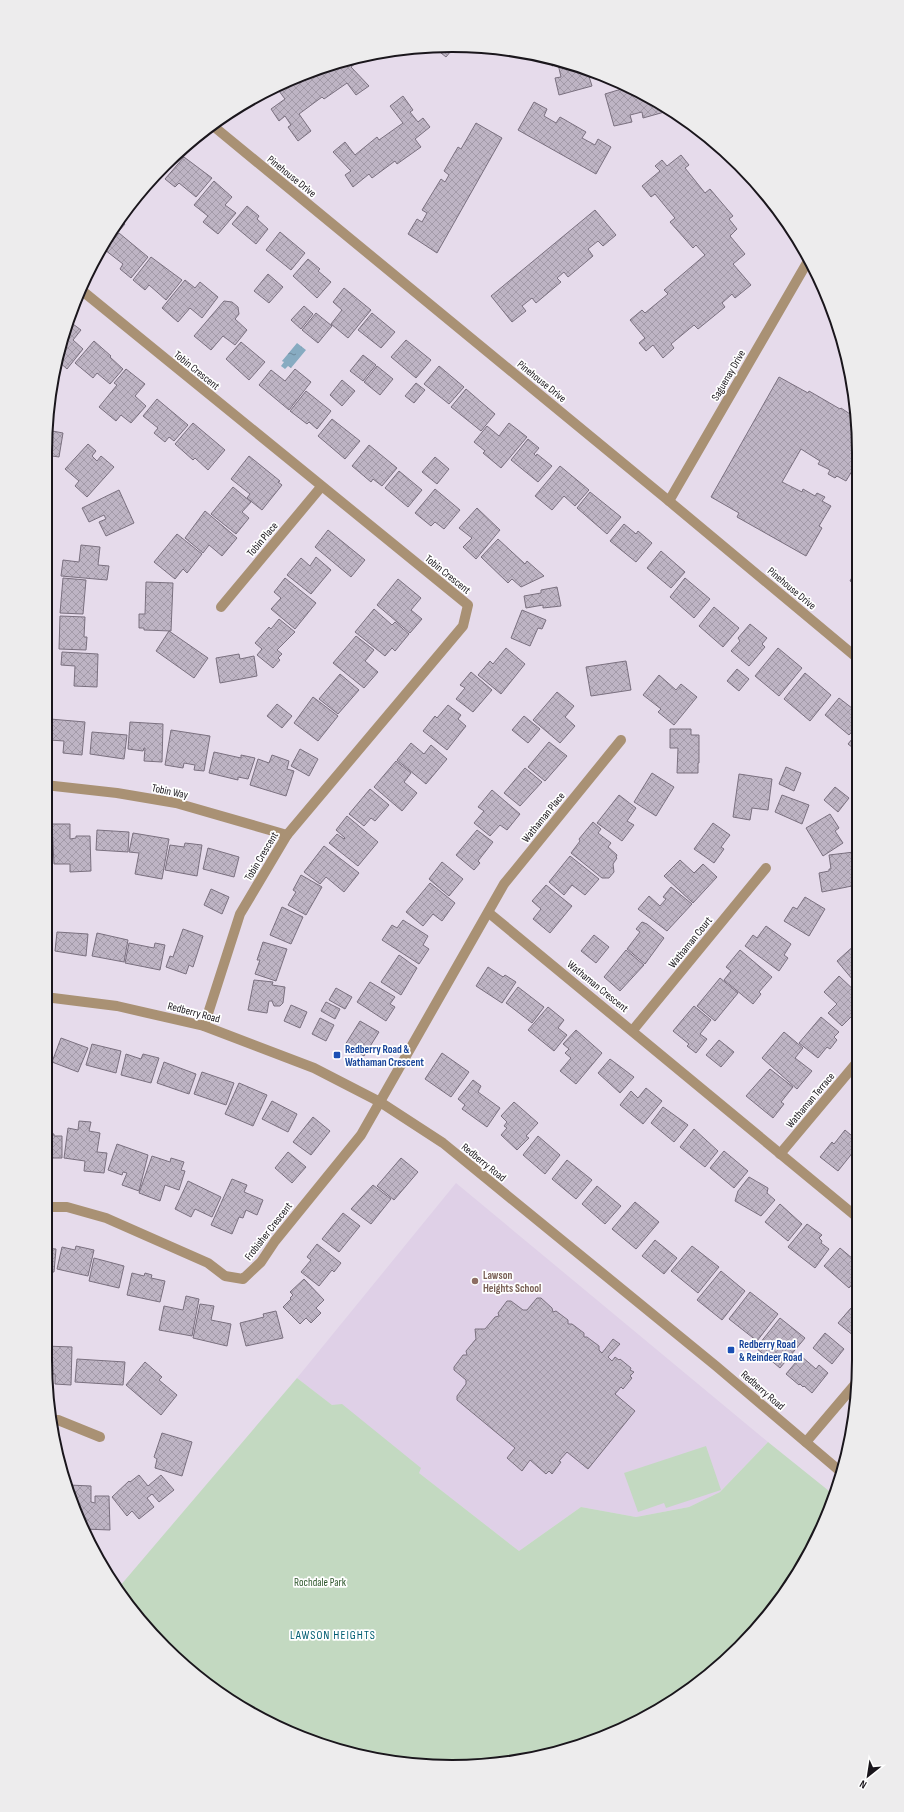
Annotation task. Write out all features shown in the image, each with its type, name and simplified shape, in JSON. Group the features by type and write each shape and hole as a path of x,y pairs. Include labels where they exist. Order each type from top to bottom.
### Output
{"street":[{"name":"Pinehouse Drive","path":"217,129 852,654"},
{"name":"Saguenay Drive","path":"669,501 806,265"},
{"name":"Tobin Crescent","path":"85,293 321,487 468,605 463,626 287,835 240,914 204,1026"},
{"name":"Tobin Place","path":"221,606 321,487"},
{"name":"Wathaman Place","path":"489,913 504,884 621,740"},
{"name":"Tobin Way","path":"52,786 117,793 176,803 287,835"},
{"name":"Wathaman Court","path":"633,1030 766,868"},
{"name":"Wathaman Crescent","path":"489,913 633,1030 852,1213"},
{"path":"380,1102 489,913"},
{"name":"Redberry Road","path":"52,998 117,1006 204,1026 314,1068 380,1102 443,1143 716,1366 837,1468"},
{"name":"Wathaman Terrace","path":"780,1154 852,1068"},
{"name":"Frobisher Crescent","path":"52,1207 67,1207 106,1218 208,1263 225,1276 243,1279 261,1262 275,1240 361,1135 380,1102"},
{"path":"806,1442 851,1389"},
{"path":"57,1420 100,1437"}],"shaded area":[{"name":"Lawson Heights School","path":"456,1183 768,1442 720,1492 689,1507 636,1517 581,1507 519,1551 297,1378"}],"green space":[{"name":"Rochdale Park","path":"297,1378 332,1405 342,1404 421,1468 419,1473 519,1551 581,1507 636,1517 689,1507 720,1492 768,1442 830,1492 811,1537 785,1582 753,1624 716,1661 674,1693 629,1719 605,1730 556,1746 504,1757 452,1760 400,1757 348,1746 299,1730 275,1719 230,1693 188,1661 151,1624 121,1585"},
{"path":"706,1446 721,1490 666,1508 664,1503 638,1512 624,1473"}],"water":[{"path":"297,343 306,350 291,368 288,366 285,369 281,366 284,362 282,361"}],"building":[{"path":"440,52 450,52 446,57"},
{"path":"354,65 351,67 369,86 356,95 347,83 324,99 322,97 299,114 311,131 298,141 288,127 291,125 285,116 279,121 271,109 285,99 279,91 323,73"},
{"path":"559,67 589,76 592,86 559,95 555,78 561,77"},
{"path":"621,89 663,112 643,118 642,112 630,115 632,122 614,126 605,94"},
{"path":"403,96 413,110 410,112 418,122 423,118 430,127 415,139 421,147 397,164 395,161 372,178 369,174 353,187 345,175 351,171 333,152 345,142 355,155 377,137 379,140 403,123 390,106"},
{"path":"534,102 547,109 544,116 556,123 560,117 586,132 582,138 595,145 598,139 611,147 596,174 518,130"},
{"path":"476,123 502,138 437,253 408,234 417,219 422,222 427,213 422,210 441,179 445,182 449,175 444,171 458,147 461,149"},
{"path":"681,155 689,165 685,168 705,193 710,189 733,216 729,219 737,229 730,236 745,254 733,264 751,285 735,298 732,294 722,303 725,307 698,329 694,325 671,344 674,348 663,358 653,345 646,351 639,343 645,338 630,320 642,310 645,313 668,294 664,290 705,255 696,245 693,248 670,222 675,218 655,194 651,197 642,186 660,171 655,166 662,160 667,166"},
{"path":"184,157 212,178 196,197 179,183 175,187 165,179"},
{"path":"214,181 232,197 225,205 236,213 218,234 203,222 208,216 194,205"},
{"path":"247,206 259,216 257,219 268,229 256,244 232,224"},
{"path":"595,210 616,235 603,246 598,241 588,249 593,256 568,277 564,272 557,278 561,282 536,303 532,298 522,306 526,311 512,322 491,296"},
{"path":"124,223 125,224 117,234"},
{"path":"280,232 305,253 291,270 266,250"},
{"path":"119,233 148,257 131,278 120,269 123,264 106,251"},
{"path":"151,257 182,280 166,300 149,285 145,290 133,280"},
{"path":"308,259 320,269 318,271 331,282 317,298 293,276"},
{"path":"268,274 283,287 269,303 254,291"},
{"path":"185,280 195,288 200,282 218,297 202,318 190,308 178,322 162,308"},
{"path":"344,288 371,310 348,338 331,324 342,310 333,302"},
{"path":"224,301 232,302 238,307 239,314 235,319 247,330 235,345 223,336 211,350 194,336"},
{"path":"304,306 313,314 301,329 291,320"},
{"path":"316,313 332,326 318,343 302,330"},
{"path":"372,313 395,332 381,348 358,330"},
{"path":"73,324 81,330 73,340 83,349 67,369 62,365"},
{"path":"406,340 431,360 416,378 391,357"},
{"path":"94,341 123,369 110,384 97,373 93,378 75,363"},
{"path":"241,342 265,362 249,380 226,359"},
{"path":"363,355 376,365 363,381 350,371"},
{"path":"377,366 393,379 380,395 364,382"},
{"path":"439,366 464,387 449,404 424,384"},
{"path":"126,369 145,384 135,396 146,406 131,423 121,415 116,421 99,407 117,385 114,383"},
{"path":"295,369 311,382 289,410 259,385 271,370 285,381"},
{"path":"779,377 808,393 809,391 850,414 852,471 846,481 837,476 835,478 828,474 830,470 818,464 820,461 801,449 782,482 802,492 803,489 815,496 817,493 825,497 822,501 831,506 819,526 822,528 806,556 737,517 739,513 711,497"},
{"path":"342,380 355,391 342,406 330,395"},
{"path":"416,383 425,390 414,403 405,396"},
{"path":"466,389 495,414 481,431 451,407"},
{"path":"306,391 331,411 317,429 309,422 307,424 290,411"},
{"path":"157,399 188,425 174,441 169,437 165,442 154,433 158,428 143,416"},
{"path":"332,419 360,441 345,459 318,436"},
{"path":"193,423 225,450 208,470 195,458 193,460 175,444"},
{"path":"509,423 527,437 501,468 483,453 485,451 474,442 487,426 499,436"},
{"path":"53,431 63,433 59,457 52,456"},
{"path":"528,439 539,448 534,454 536,456 537,454 552,466 538,482 511,460"},
{"path":"88,444 96,451 92,456 97,461 101,456 114,467 87,497 75,486 79,481 65,469"},
{"path":"369,445 397,468 382,486 373,479 371,482 352,466"},
{"path":"249,456 280,481 278,482 282,485 262,510 247,498 250,494 231,479"},
{"path":"435,457 449,469 437,484 422,472"},
{"path":"560,466 589,490 575,506 564,496 552,510 535,496"},
{"path":"399,471 422,490 408,507 385,488"},
{"path":"233,487 251,502 242,512 249,518 236,534 211,514"},
{"path":"435,489 460,510 444,529 435,522 431,526 415,513"},
{"path":"119,490 134,523 106,536 99,522 106,519 104,515 89,522 82,508"},
{"path":"590,492 621,517 607,534 577,508"},
{"path":"477,508 500,530 476,559 463,547 472,538 459,528"},
{"path":"205,511 237,538 222,556 209,545 203,553 185,538"},
{"path":"624,524 636,534 638,531 652,543 636,562 610,541"},
{"path":"328,530 365,560 351,577 315,547"},
{"path":"177,534 202,554 187,573 183,569 175,579 154,562"},
{"path":"498,539 525,564 527,561 544,576 521,587 512,579 508,583 481,557"},
{"path":"81,545 100,547 98,565 109,566 107,580 61,576 63,560 79,562"},
{"path":"661,551 685,572 671,588 647,568"},
{"path":"316,557 331,570 311,594 287,575 301,558 310,566"},
{"path":"63,578 86,580 83,614 60,613"},
{"path":"285,578 316,603 295,629 271,609 281,598 274,592"},
{"path":"685,578 710,599 694,618 670,597"},
{"path":"398,579 421,598 411,610 422,619 410,633 377,605"},
{"path":"146,582 173,583 171,631 144,630 144,628 139,628 139,614 145,614"},
{"path":"557,587 561,606 543,608 543,605 526,608 524,596 541,593 541,590"},
{"path":"714,607 739,628 723,647 699,626"},
{"path":"374,609 392,625 395,622 409,634 395,651 392,648 385,656 355,632"},
{"path":"522,610 546,620 542,629 538,628 530,646 511,638"},
{"path":"60,616 85,617 84,637 87,637 86,650 59,649"},
{"path":"279,619 295,632 277,650 282,654 278,658 280,660 273,668 257,655 262,649 255,643 269,627 271,629"},
{"path":"750,624 767,638 762,644 765,647 749,666 731,651 740,641 738,638"},
{"path":"169,631 208,658 194,678 156,651"},
{"path":"356,636 374,650 365,661 378,672 364,688 333,663"},
{"path":"506,648 525,664 501,694 478,675 490,661 493,664"},
{"path":"778,648 802,668 779,696 755,676"},
{"path":"62,652 98,654 97,687 74,686 75,666 61,665"},
{"path":"239,654 240,659 254,656 257,676 220,683 216,658"},
{"path":"626,661 631,690 591,696 586,667"},
{"path":"737,669 749,679 739,691 727,681"},
{"path":"471,672 492,690 473,712 456,699 465,688 460,685"},
{"path":"805,673 831,695 810,721 784,699"},
{"path":"340,674 359,690 338,714 319,699"},
{"path":"659,675 676,690 681,684 697,697 674,725 658,712 661,709 643,695"},
{"path":"557,692 574,706 565,717 575,726 560,743 533,720"},
{"path":"313,697 338,716 318,741 294,723"},
{"path":"839,698 852,708 852,732 849,735 825,715"},
{"path":"277,704 292,716 282,728 267,716"},
{"path":"448,705 461,715 458,719 466,726 447,750 423,731 435,716 437,718"},
{"path":"524,716 540,729 528,743 512,730"},
{"path":"52,719 85,722 82,755 63,753 64,741 52,740"},
{"path":"130,722 163,724 162,762 144,761 145,748 143,751 128,749"},
{"path":"670,729 691,729 691,735 699,735 698,773 677,773 678,748 670,748"},
{"path":"171,730 210,736 204,771 194,770 195,765 184,763 183,768 165,765"},
{"path":"92,732 127,735 124,759 90,754"},
{"path":"852,739 852,747 848,744"},
{"path":"549,742 567,756 545,781 528,767"},
{"path":"411,743 424,754 431,745 447,759 426,784 397,760"},
{"path":"300,749 318,759 309,776 291,766"},
{"path":"214,752 241,758 241,755 255,758 248,779 238,777 238,780 209,773"},
{"path":"272,755 289,761 287,769 294,771 286,796 250,785 258,759 269,763"},
{"path":"396,761 411,773 404,782 417,793 402,811 374,787"},
{"path":"786,767 801,773 794,791 779,784"},
{"path":"525,768 542,782 520,806 504,793"},
{"path":"652,773 674,787 656,816 634,802"},
{"path":"739,774 772,779 768,810 752,808 750,820 733,817"},
{"path":"835,787 849,798 838,812 824,800"},
{"path":"370,789 389,805 375,821 371,818 364,826 349,814"},
{"path":"492,790 520,814 507,830 500,825 490,836 474,823 484,811 478,807"},
{"path":"619,795 636,808 627,821 634,825 622,841 597,823"},
{"path":"782,795 809,805 802,824 775,812"},
{"path":"830,814 839,828 835,831 843,843 823,856 806,828"},
{"path":"347,816 378,842 358,866 329,843 337,834 344,839 345,838 336,830"},
{"path":"593,822 601,829 598,833 611,843 608,847 617,855 617,858 613,864 614,872 609,878 602,878 571,853 580,841 579,839"},
{"path":"713,823 730,835 721,847 724,849 714,863 694,849"},
{"path":"52,824 70,824 70,839 76,838 76,836 90,836 91,871 70,872 70,864 54,864"},
{"path":"97,830 129,832 128,852 96,850"},
{"path":"477,830 493,842 478,861 480,863 474,870 456,855"},
{"path":"133,833 169,839 162,879 135,874 139,853 129,852"},
{"path":"185,843 202,845 197,876 165,870 170,845 184,847"},
{"path":"324,846 359,873 344,892 326,877 320,884 304,872"},
{"path":"208,848 239,857 234,877 203,869"},
{"path":"852,852 852,886 822,892 819,873 829,871 829,869 831,869 829,855"},
{"path":"570,856 599,879 585,895 572,885 564,895 549,882"},
{"path":"680,860 694,873 703,864 717,877 693,903 664,876"},
{"path":"442,862 463,879 449,896 429,879"},
{"path":"301,875 322,887 306,915 288,905 296,892 293,890"},
{"path":"430,883 455,903 442,921 433,914 423,926 406,912"},
{"path":"546,885 572,906 550,933 533,919 541,909 532,901"},
{"path":"671,887 692,904 667,931 638,909 649,896 660,906 666,899 663,897"},
{"path":"211,889 229,897 222,914 204,905"},
{"path":"805,897 825,909 809,936 784,921 793,907 797,909"},
{"path":"282,907 303,917 291,944 270,935"},
{"path":"403,920 428,936 423,945 429,949 419,964 382,940 392,925 397,928"},
{"path":"642,922 647,924 664,938 645,964 627,949 640,932 636,929"},
{"path":"766,926 791,944 784,955 788,958 779,971 745,946 753,935 757,938"},
{"path":"183,929 203,936 193,967 189,965 186,974 166,967 170,956 173,957"},
{"path":"57,932 88,934 86,956 55,951"},
{"path":"97,933 128,940 124,962 92,956"},
{"path":"594,935 609,947 596,963 581,951"},
{"path":"263,942 287,949 276,981 255,974 260,960 257,960"},
{"path":"129,943 154,948 155,943 165,945 160,970 125,963"},
{"path":"852,948 852,979 837,961"},
{"path":"626,950 644,965 620,991 604,977"},
{"path":"740,950 772,977 759,992 761,994 753,1004 724,980 731,971 726,967"},
{"path":"399,955 417,968 401,995 381,982"},
{"path":"488,967 503,977 505,975 516,982 502,1003 476,986"},
{"path":"839,976 852,988 852,1016 842,1026 828,1013 837,1004 824,992"},
{"path":"720,978 738,993 715,1021 697,1006"},
{"path":"254,980 273,982 272,985 285,987 283,1003 280,1006 274,1006 272,1001 269,1001 267,1013 248,1010"},
{"path":"370,982 395,997 390,1004 395,1007 386,1021 357,1002"},
{"path":"518,987 544,1007 532,1023 506,1003"},
{"path":"336,988 352,997 345,1009 329,1000"},
{"path":"326,1002 340,1009 335,1019 321,1011"},
{"path":"291,1005 307,1012 300,1028 284,1021"},
{"path":"694,1006 711,1020 700,1034 707,1039 696,1053 687,1046 689,1044 673,1031"},
{"path":"548,1007 564,1020 558,1028 567,1035 554,1051 528,1030"},
{"path":"821,1017 839,1032 834,1037 837,1040 830,1049 827,1047 818,1058 799,1043"},
{"path":"320,1018 334,1025 326,1041 312,1034"},
{"path":"360,1021 379,1032 364,1056 345,1045"},
{"path":"576,1030 602,1053 576,1084 560,1071 571,1058 565,1053 569,1049 563,1044"},
{"path":"784,1032 803,1048 795,1058 812,1071 797,1089 762,1058"},
{"path":"61,1038 88,1048 78,1072 52,1062"},
{"path":"719,1040 734,1052 721,1067 706,1055"},
{"path":"92,1044 121,1051 116,1073 86,1065"},
{"path":"442,1053 469,1072 451,1097 425,1079"},
{"path":"126,1054 141,1059 143,1054 159,1058 151,1083 121,1075"},
{"path":"610,1059 634,1077 620,1093 598,1073"},
{"path":"164,1062 196,1074 189,1094 157,1083"},
{"path":"770,1069 793,1087 781,1102 784,1104 773,1118 746,1096"},
{"path":"202,1072 234,1083 226,1105 194,1094"},
{"path":"473,1080 481,1086 478,1092 500,1108 487,1127 462,1109 465,1105 458,1099"},
{"path":"239,1083 267,1095 253,1126 225,1114"},
{"path":"646,1088 662,1101 643,1124 620,1105 631,1091 638,1098"},
{"path":"272,1101 297,1114 288,1132 262,1119"},
{"path":"514,1102 538,1123 526,1136 529,1138 517,1150 501,1135 507,1128 504,1126 507,1122 501,1116"},
{"path":"663,1107 688,1125 674,1142 651,1123"},
{"path":"313,1117 330,1131 311,1155 293,1142"},
{"path":"79,1121 91,1122 89,1131 100,1133 97,1152 107,1153 104,1173 84,1171 85,1161 64,1158 68,1128 78,1130"},
{"path":"694,1129 718,1151 705,1167 680,1147"},
{"path":"845,1130 852,1136 852,1154 838,1171 820,1157 832,1142 834,1144"},
{"path":"52,1134 54,1134 54,1136 62,1136 62,1158 52,1158"},
{"path":"538,1136 560,1155 545,1174 523,1155"},
{"path":"117,1144 148,1155 139,1191 122,1185 127,1173 123,1172 122,1175 108,1170"},
{"path":"724,1151 748,1171 734,1188 710,1168"},
{"path":"288,1152 306,1167 292,1183 275,1168"},
{"path":"152,1156 170,1162 171,1158 184,1162 181,1170 185,1171 179,1190 165,1185 160,1201 139,1193"},
{"path":"401,1158 418,1172 394,1200 377,1186"},
{"path":"567,1160 592,1180 576,1199 552,1179"},
{"path":"749,1177 768,1188 767,1193 775,1200 761,1216 735,1201 738,1191"},
{"path":"232,1179 247,1185 244,1192 263,1200 257,1215 246,1210 243,1218 239,1217 232,1234 211,1225"},
{"path":"188,1181 221,1197 212,1217 195,1209 191,1217 175,1209"},
{"path":"373,1185 391,1199 371,1224 351,1209"},
{"path":"597,1186 621,1206 605,1224 582,1204"},
{"path":"635,1202 659,1222 636,1249 612,1229"},
{"path":"780,1204 802,1224 788,1241 765,1222"},
{"path":"343,1213 360,1226 339,1252 322,1239"},
{"path":"807,1224 822,1235 819,1238 822,1241 821,1243 829,1249 815,1268 788,1247"},
{"path":"655,1240 677,1258 664,1274 642,1256"},
{"path":"317,1244 341,1263 334,1272 332,1270 319,1286 301,1272 311,1260 307,1257"},
{"path":"76,1246 94,1250 88,1276 57,1269 62,1247 75,1250"},
{"path":"692,1246 719,1267 698,1293 671,1271"},
{"path":"840,1248 852,1258 852,1285 849,1288 824,1266"},
{"path":"52,1249 56,1249 54,1272 52,1272"},
{"path":"94,1258 124,1266 119,1288 89,1281"},
{"path":"721,1271 745,1291 722,1320 697,1300"},
{"path":"132,1273 144,1276 145,1273 152,1275 151,1278 165,1281 160,1302 127,1295"},
{"path":"304,1279 324,1300 316,1308 321,1313 311,1323 306,1318 300,1324 283,1307 293,1295 290,1292"},
{"path":"750,1292 778,1314 757,1341 729,1319"},
{"path":"186,1296 199,1299 192,1336 159,1330 164,1306 183,1310"},
{"path":"537,1298 541,1298 552,1308 553,1312 556,1311 568,1320 568,1324 572,1324 584,1333 584,1337 587,1337 599,1346 599,1350 602,1353 613,1339 620,1344 608,1357 612,1361 615,1357 619,1360 620,1359 631,1368 630,1370 634,1372 630,1376 632,1378 623,1389 621,1387 615,1394 635,1411 588,1469 567,1452 559,1461 561,1462 552,1474 549,1471 546,1474 530,1460 522,1471 507,1458 515,1448 457,1400 457,1396 466,1384 466,1380 454,1370 454,1367 463,1355 467,1355 466,1351 476,1339 475,1329 485,1329 495,1317 499,1316 498,1313 507,1301 511,1301 523,1310 527,1310"},
{"path":"200,1304 214,1306 211,1320 231,1324 227,1346 193,1338"},
{"path":"851,1308 852,1309 852,1334 838,1323"},
{"path":"276,1311 283,1338 246,1346 240,1323 264,1317 263,1314"},
{"path":"780,1318 805,1338 780,1368 756,1348"},
{"path":"825,1333 844,1349 832,1364 813,1348"},
{"path":"52,1346 72,1347 71,1385 55,1384 55,1374 53,1374"},
{"path":"801,1356 816,1369 819,1365 828,1373 812,1393 804,1386 799,1385 786,1374"},
{"path":"77,1359 125,1362 123,1385 75,1382"},
{"path":"145,1362 162,1377 159,1380 177,1395 161,1415 126,1385"},
{"path":"162,1433 192,1442 182,1476 155,1468 157,1459 154,1457"},
{"path":"139,1475 148,1486 161,1475 174,1490 159,1502 152,1494 147,1498 154,1507 139,1519 132,1511 127,1516 112,1497 129,1481 130,1482"},
{"path":"72,1485 91,1486 91,1502 95,1503 95,1496 109,1496 110,1530 89,1529"}],"place":[{"name":"Redberry Road & Wathaman Crescent","path":"337,1055"},
{"name":"Lawson Heights School","path":"475,1281"},
{"name":"Redberry Road & Reindeer Road","path":"731,1350"}],"district":[{"name":"LAWSON HEIGHTS","path":"333,1635"}]}
